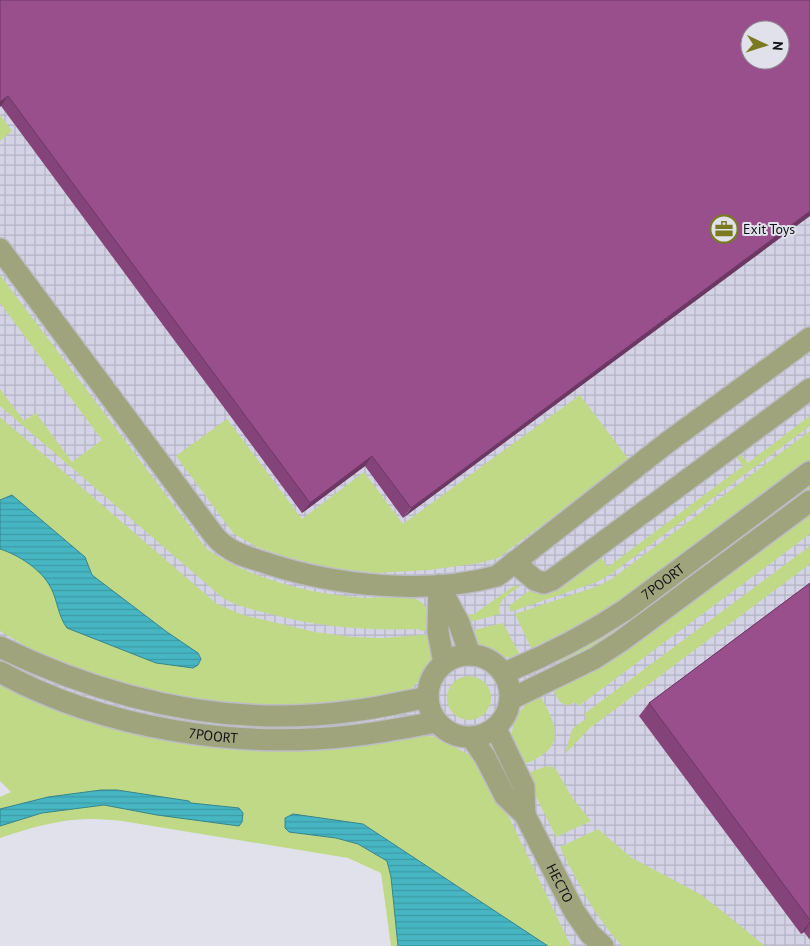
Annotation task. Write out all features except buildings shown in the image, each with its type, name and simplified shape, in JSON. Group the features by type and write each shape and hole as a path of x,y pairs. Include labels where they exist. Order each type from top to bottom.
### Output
{"street":[{"path":"0,249 213,534 226,547 245,556 294,572 336,581 390,585 439,585 473,583 497,576 668,442 810,338"},
{"path":"514,562 535,580 544,583 552,580 810,389"},
{"name":"7POORT","path":"504,673 529,663 578,638 617,615 810,472"},
{"name":"7POORT","path":"511,699 595,658 621,642 810,501"},
{"path":"439,585 459,623 470,655"},
{"path":"439,585 438,632 444,663"},
{"name":"7POORT","path":"0,647 38,666 86,683 155,704 201,711 232,714 320,714 378,708 428,697"},
{"path":"461,656 483,657 495,664 504,673 511,699 506,715 496,728 480,737 472,738 453,734 437,722 429,706 428,697 430,684 435,672 444,663 461,656"},
{"name":"7POORT","path":"0,672 46,693 112,717 202,735 277,739 322,738 350,736 437,722"},
{"name":"HECTO","path":"496,728 524,787 526,815"},
{"name":"HECTO","path":"472,738 485,757 505,796 526,815 574,911 590,934 601,945"}],"shaded area":[{"path":"0,0 810,0 810,946 410,946 391,821 0,750"}],"green space":[{"path":"0,115 12,131 0,141"},
{"path":"0,275 206,548 241,568 282,584 345,596 414,598 427,609 432,630 362,629 325,625 258,611 240,606 223,598 0,406 0,389 24,421 36,413 72,462 102,440 0,303"},
{"path":"580,395 629,460 498,558 480,563 429,570 377,573 333,568 286,557 257,547 234,534 176,456 227,419 302,519 364,472 403,524"},
{"path":"810,416 810,426 611,574 597,582 510,612 509,606 529,591 541,594 547,592 600,556 608,567 743,466 735,455 739,452 748,463"},
{"path":"0,417 217,604 243,615 315,632 352,637 383,638 433,634 432,652 428,667 420,680 407,692 308,710 188,704 60,666 0,631"},
{"path":"810,431 810,465 630,600 534,654 515,614 598,586 613,578"},
{"path":"810,479 810,494 631,628 563,667 557,655"},
{"path":"810,509 810,534 579,706 575,702 566,705 560,702 551,686"},
{"path":"810,546 810,564 590,728 565,754 572,729 587,718 584,714"},
{"path":"514,586 520,586 502,601 499,609 500,614 466,623 466,615 474,614"},
{"path":"503,623 522,659 506,657 491,652 477,644 466,632"},
{"path":"0,676 184,738 419,735 435,737 470,755 481,765 490,778 571,946 548,946 363,824 287,816 284,823 358,844 387,861 391,877 398,946 391,946 381,873 348,858 103,819 79,819 56,822 0,838 0,797 11,792 0,781"},
{"path":"473,676 485,682 490,690 490,706 485,714 477,719 465,720 453,714 448,706 447,694 453,682 461,677"},
{"path":"539,693 553,723 554,739 545,753 521,766 513,743 513,728 522,708"},
{"path":"547,766 553,767 557,771 573,799 591,821 556,837 525,774"},
{"path":"598,829 632,858 700,894 765,946 622,946 595,911 560,847"}],"water":[{"path":"12,495 85,557 92,575 198,653 201,659 198,665 193,668 156,663 67,628 51,588 42,575 22,559 0,549 0,500"},
{"path":"101,790 117,790 189,801 191,803 239,808 243,813 242,822 239,826 157,815 104,805 42,813 0,826 0,809 48,797"},
{"path":"293,814 363,824 548,946 398,946 391,877 387,861 358,844 336,838 289,832 285,828 285,818"}],"place":[{"name":"Exit Toys","path":"724,229"}]}
